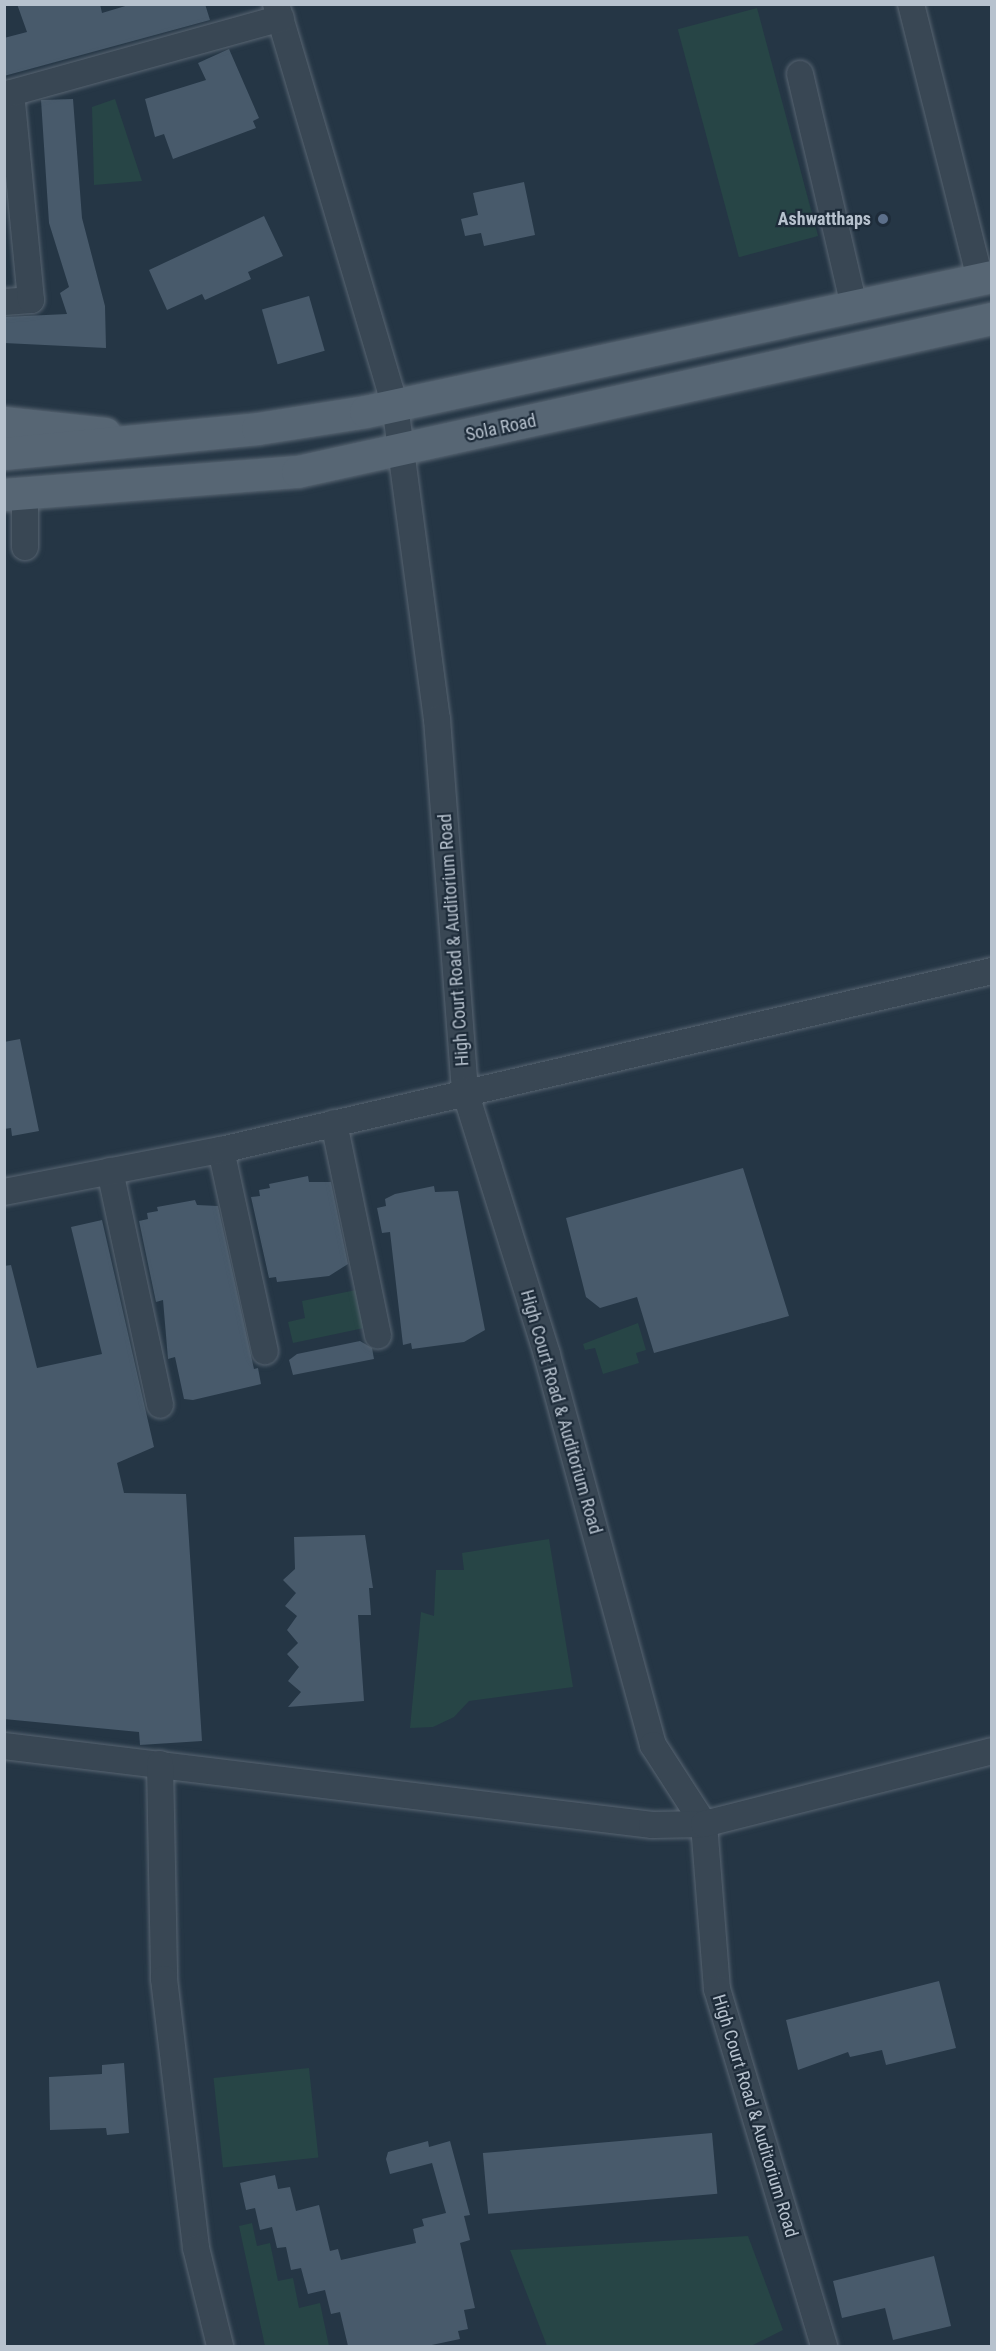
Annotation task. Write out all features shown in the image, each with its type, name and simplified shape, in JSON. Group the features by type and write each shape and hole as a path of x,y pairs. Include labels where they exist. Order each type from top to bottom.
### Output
{"main road":[{"path":"4,454 161,441 395,405 986,278"},
{"name":"Sola Road","path":"15,494 298,472 992,319"},
{"path":"4,423 161,441"}],"street":[{"path":"911,4 986,278"},
{"path":"4,302 31,300 11,93 278,11"},
{"name":"High Court Road & Auditorium Road","path":"278,11 395,405 399,450 437,719 465,1091 547,1355 653,1745 705,1824 717,1989 824,2346"},
{"path":"800,74 854,306"},
{"path":"15,494 25,547"},
{"path":"6,1185 110,1171 221,1150 465,1091 992,971"},
{"path":"334,1123 378,1335"},
{"path":"221,1150 265,1351"},
{"path":"110,1171 160,1405"},
{"path":"4,1746 652,1825 705,1824 992,1752"},
{"path":"160,1764 164,1979 196,2248 220,2346"}],"green space":[{"path":"757,8 818,236 739,257 678,29"},
{"path":"115,99 142,181 94,185 92,107"},
{"path":"356,1290 364,1328 293,1343 288,1322 305,1318 302,1301"},
{"path":"638,1323 646,1350 636,1353 639,1363 603,1374 595,1348 585,1350 583,1344"},
{"path":"549,1539 573,1687 469,1701 454,1717 433,1727 410,1728 421,1612 434,1616 436,1570 464,1570 462,1553"},
{"path":"309,2068 318,2158 223,2168 214,2078"},
{"path":"252,2223 257,2246 270,2243 278,2281 293,2278 299,2308 320,2303 329,2346 265,2346 239,2226"},
{"path":"748,2236 783,2330 751,2346 547,2346 510,2250"}],"building":[{"path":"17,4 100,4 102,13 132,4 205,4 210,20 4,76 4,38 27,32"},
{"path":"229,49 259,118 253,121 256,128 173,159 164,134 155,137 145,99 206,80 198,63"},
{"path":"73,99 82,218 105,306 106,348 4,343 4,317 67,314 60,293 69,287 49,223 41,100"},
{"path":"524,182 535,235 484,246 481,233 465,236 461,219 478,215 473,193"},
{"path":"264,216 283,256 248,272 251,279 205,300 202,294 167,310 149,270"},
{"path":"309,296 325,351 278,364 262,310"},
{"path":"20,1039 39,1131 12,1136 11,1128 4,1129 4,1042"},
{"path":"743,1168 789,1316 654,1353 637,1297 600,1308 586,1297 566,1218"},
{"path":"308,1176 309,1182 331,1182 348,1264 329,1276 277,1282 276,1277 269,1278 251,1197 260,1196 259,1190 270,1188 269,1184"},
{"path":"434,1186 435,1192 458,1191 485,1330 464,1342 412,1349 411,1343 403,1345 390,1232 382,1233 377,1208 386,1206 385,1199 395,1194"},
{"path":"195,1200 197,1205 218,1206 254,1369 258,1368 261,1384 193,1400 184,1399 175,1357 168,1359 163,1300 156,1302 139,1221 148,1219 147,1213 158,1211 157,1207"},
{"path":"102,1220 154,1447 117,1463 124,1493 186,1494 202,1741 140,1745 139,1732 4,1719 4,1266 11,1265 37,1368 102,1354 71,1227"},
{"path":"360,1341 372,1348 374,1359 293,1375 289,1360 297,1354"},
{"path":"365,1535 373,1588 369,1588 371,1615 358,1615 364,1701 288,1707 301,1692 288,1681 299,1667 287,1654 298,1643 287,1630 297,1616 285,1606 296,1593 283,1580 295,1569 294,1537"},
{"path":"939,1981 956,2048 886,2065 882,2050 850,2057 848,2052 798,2070 786,2020"},
{"path":"124,2063 129,2133 107,2135 106,2128 50,2130 49,2077 102,2074 102,2065"},
{"path":"712,2133 717,2194 488,2214 483,2153"},
{"path":"428,2141 429,2147 450,2141 470,2215 464,2216 470,2240 460,2243 475,2308 464,2310 468,2329 458,2331 460,2339 427,2346 348,2346 340,2312 331,2314 325,2290 308,2294 301,2268 291,2270 286,2247 277,2248 272,2227 260,2230 255,2208 246,2210 240,2183 275,2175 278,2189 290,2187 296,2211 319,2205 330,2251 338,2249 341,2260 416,2243 413,2229 424,2226 422,2219 446,2213 432,2163 390,2174 386,2159 388,2152"},
{"path":"934,2256 951,2326 893,2340 885,2308 842,2318 833,2281"}],"place":[{"name":"Ashwatthaps","path":"883,219"}]}
